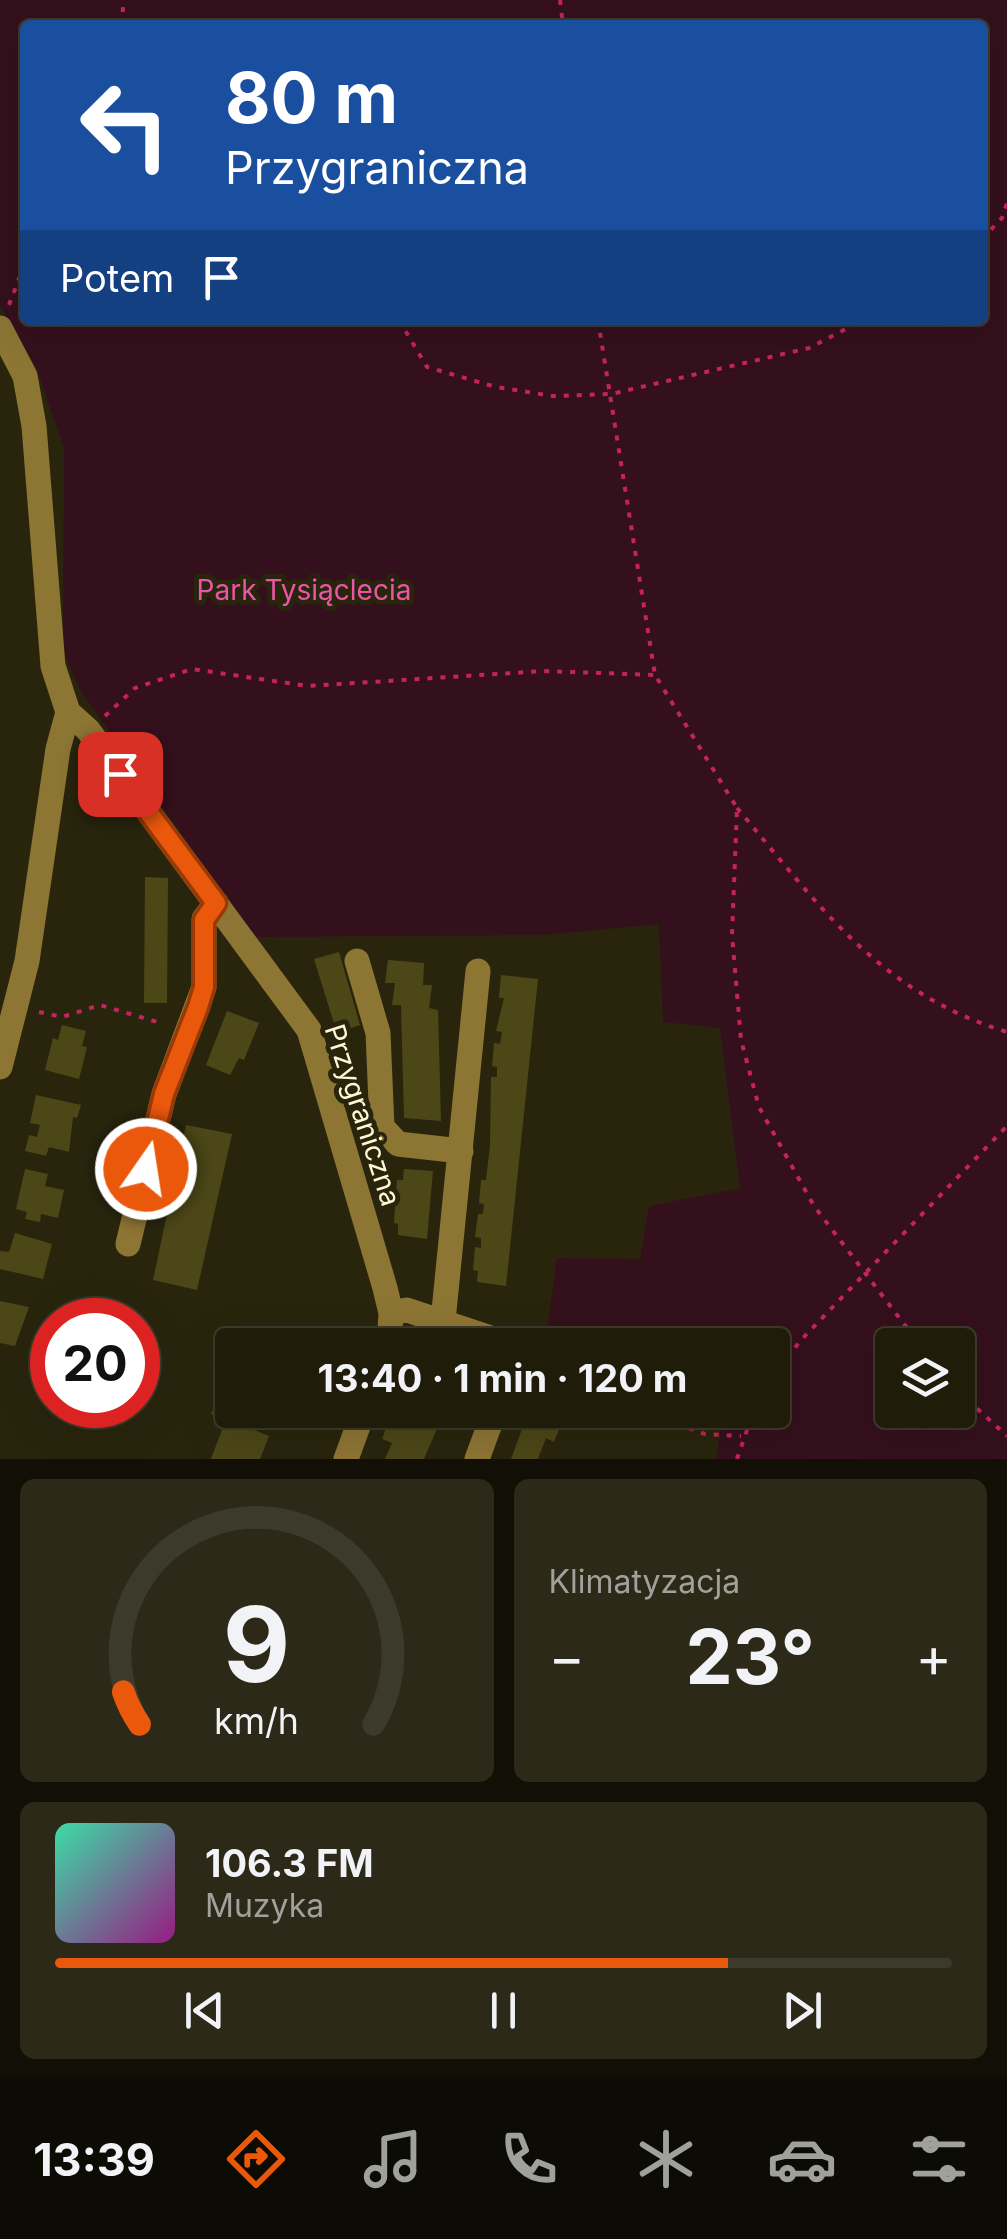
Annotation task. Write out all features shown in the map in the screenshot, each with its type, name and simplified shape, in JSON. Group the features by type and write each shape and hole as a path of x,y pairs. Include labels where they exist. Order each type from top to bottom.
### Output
{"street":[{"path":"0,1067 9,998 68,712 53,666 34,426 25,376 3,321"},
{"name":"Przygraniczna","path":"68,712 88,730 309,1030 391,1313 390,1328"},
{"path":"128,1244 164,1094 204,987 204,920 216,903"},
{"path":"357,961 378,1034 382,1127 398,1144 461,1150"},
{"path":"443,1321 478,971"},
{"path":"391,1313 407,1310 459,1328"},
{"path":"346,1459 357,1428"},
{"path":"477,1459 488,1428"}],"path":[{"path":"988,233 1002,218 1007,203"},
{"path":"3,321 20,275"},
{"path":"402,325 427,367 496,387 554,396 611,394 809,348 853,325"},
{"path":"599,325 654,675 738,808 844,934 889,975 936,1002 1007,1032"},
{"path":"88,730 135,688 192,669 308,686 544,672 654,675"},
{"path":"738,808 732,935 740,1040 759,1107 814,1206 863,1276 906,1328"},
{"path":"9,998 62,1018 100,1005 157,1024 194,1021"},
{"path":"790,1355 1007,1126"},
{"path":"975,1407 1007,1436"},
{"path":"689,1428 705,1434 742,1436"},
{"path":"737,1459 746,1428"}],"green space":[{"name":"Park Tysiąclecia","path":"0,0 1007,0 1007,1459 716,1459 721,1429 718,1428 790,1428 790,1328 547,1328 557,1258 640,1259 649,1206 740,1188 720,1028 663,1022 659,924 544,935 253,937 79,688 63,650 64,448 36,367 0,306"}],"building":[{"path":"145,877 168,878 167,1003 144,1003"},
{"path":"339,952 360,1025 337,1033 314,959"},
{"path":"388,960 424,963 423,985 432,985 429,1008 438,1010 441,1121 404,1118 401,1005 392,1005 395,983 385,983"},
{"path":"501,975 538,979 506,1286 477,1282 478,1271 473,1270 475,1247 481,1248 481,1238 475,1237 478,1214 483,1214 484,1204 479,1203 481,1180 486,1180 490,1146 491,1077 497,1077 497,1067 492,1066 494,1043 500,1044 502,1032 496,1031 504,998 499,998"},
{"path":"227,1011 259,1023 244,1060 239,1058 230,1075 206,1065"},
{"path":"62,1025 86,1031 82,1046 87,1047 79,1079 45,1070 53,1038 58,1040"},
{"path":"36,1095 81,1105 77,1118 73,1117 69,1152 49,1147 46,1156 25,1151 29,1135 37,1137 40,1125 30,1123"},
{"path":"186,1125 232,1134 197,1290 153,1280"},
{"path":"25,1169 48,1174 45,1186 64,1190 58,1218 41,1214 40,1222 25,1219 27,1212 16,1209"},
{"path":"404,1169 433,1171 427,1239 398,1235 398,1224 394,1223 397,1180 403,1180"},
{"path":"15,1233 52,1244 43,1279 0,1269 0,1251 9,1252"},
{"path":"0,1301 29,1307 15,1346 0,1343"},
{"path":"223,1428 250,1428 269,1436 260,1459 211,1459"},
{"path":"386,1428 437,1428 424,1459 385,1459 392,1443 382,1439"},
{"path":"559,1428 554,1442 546,1438 538,1459 511,1459 522,1429"}],"route":[{"path":"120,774 216,903 204,920 204,987 164,1094 146,1169"}]}
